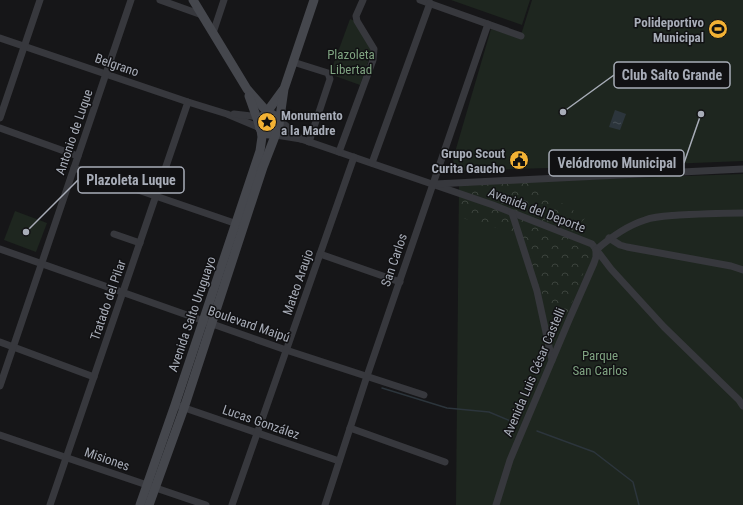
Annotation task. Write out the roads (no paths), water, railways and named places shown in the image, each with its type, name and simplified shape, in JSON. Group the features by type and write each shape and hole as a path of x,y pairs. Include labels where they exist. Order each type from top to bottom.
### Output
{"main road":[{"path":"193,0 268,123"},
{"name":"Avenida Salto Uruguayo","path":"240,225 260,151 262,137 284,89 314,0"},
{"name":"Avenida Salto Uruguayo","path":"140,505 151,487 180,406 240,225 268,123 284,89"},
{"name":"Avenida Salto Uruguayo","path":"149,505 151,487"}],"street":[{"path":"0,118 40,0"},
{"name":"Antonio de Luque","path":"0,386 131,0"},
{"path":"160,0 202,15"},
{"path":"213,34 224,0"},
{"path":"339,152 373,60 374,49 356,16 363,0"},
{"path":"420,0 521,36"},
{"path":"372,163 430,4"},
{"name":"San Carlos","path":"325,505 488,24"},
{"name":"Belgrano","path":"0,38 188,102 228,114 268,123 309,142 433,184"},
{"path":"293,62 328,73 330,79 309,142"},
{"name":"Tratado del Pilar","path":"50,505 188,102"},
{"name":"Belgrano","path":"228,114 268,123 301,139"},
{"path":"0,128 78,156"},
{"name":"Mateo Araujo","path":"232,505 354,157"},
{"path":"74,168 240,225"},
{"path":"433,184 743,169"},
{"name":"Avenida del Deporte","path":"433,184 592,244 610,269 664,327 739,400 743,406"},
{"path":"512,213 537,292 552,360"},
{"path":"596,250 609,238 645,220 658,217 704,213 743,213"},
{"path":"114,234 140,243"},
{"path":"609,238 620,245 627,247 731,266 743,270"},
{"name":"Boulevard Maipú","path":"0,249 286,350 424,395"},
{"name":"Avenida Luis César Castelli","path":"496,505 510,460 594,263 596,250"},
{"path":"320,254 400,282"},
{"path":"0,342 94,377"},
{"name":"Lucas González","path":"180,406 339,461"},
{"path":"350,428 445,462"},
{"name":"Misiones","path":"0,435 206,505"}],"water":[{"path":"615,110 626,114 620,130 609,127"}],"waterway":[{"path":"382,388 447,408 489,412 518,424"},
{"path":"537,431 594,452 633,482 639,505"}],"place":[{"name":"Polideportivo Municipal","path":"718,29"},
{"name":"Club Salto Grande","path":"563,112"},
{"name":"Velódromo Municipal","path":"701,114"},
{"name":"Monumento a la Madre","path":"267,122"},
{"name":"Grupo Scout Curita Gaucho","path":"519,160"},
{"name":"Plazoleta Luque","path":"26,232"}],"park label":[{"name":"Plazoleta Libertad","path":"351,62"},
{"name":"Parque San Carlos","path":"600,362"}]}
